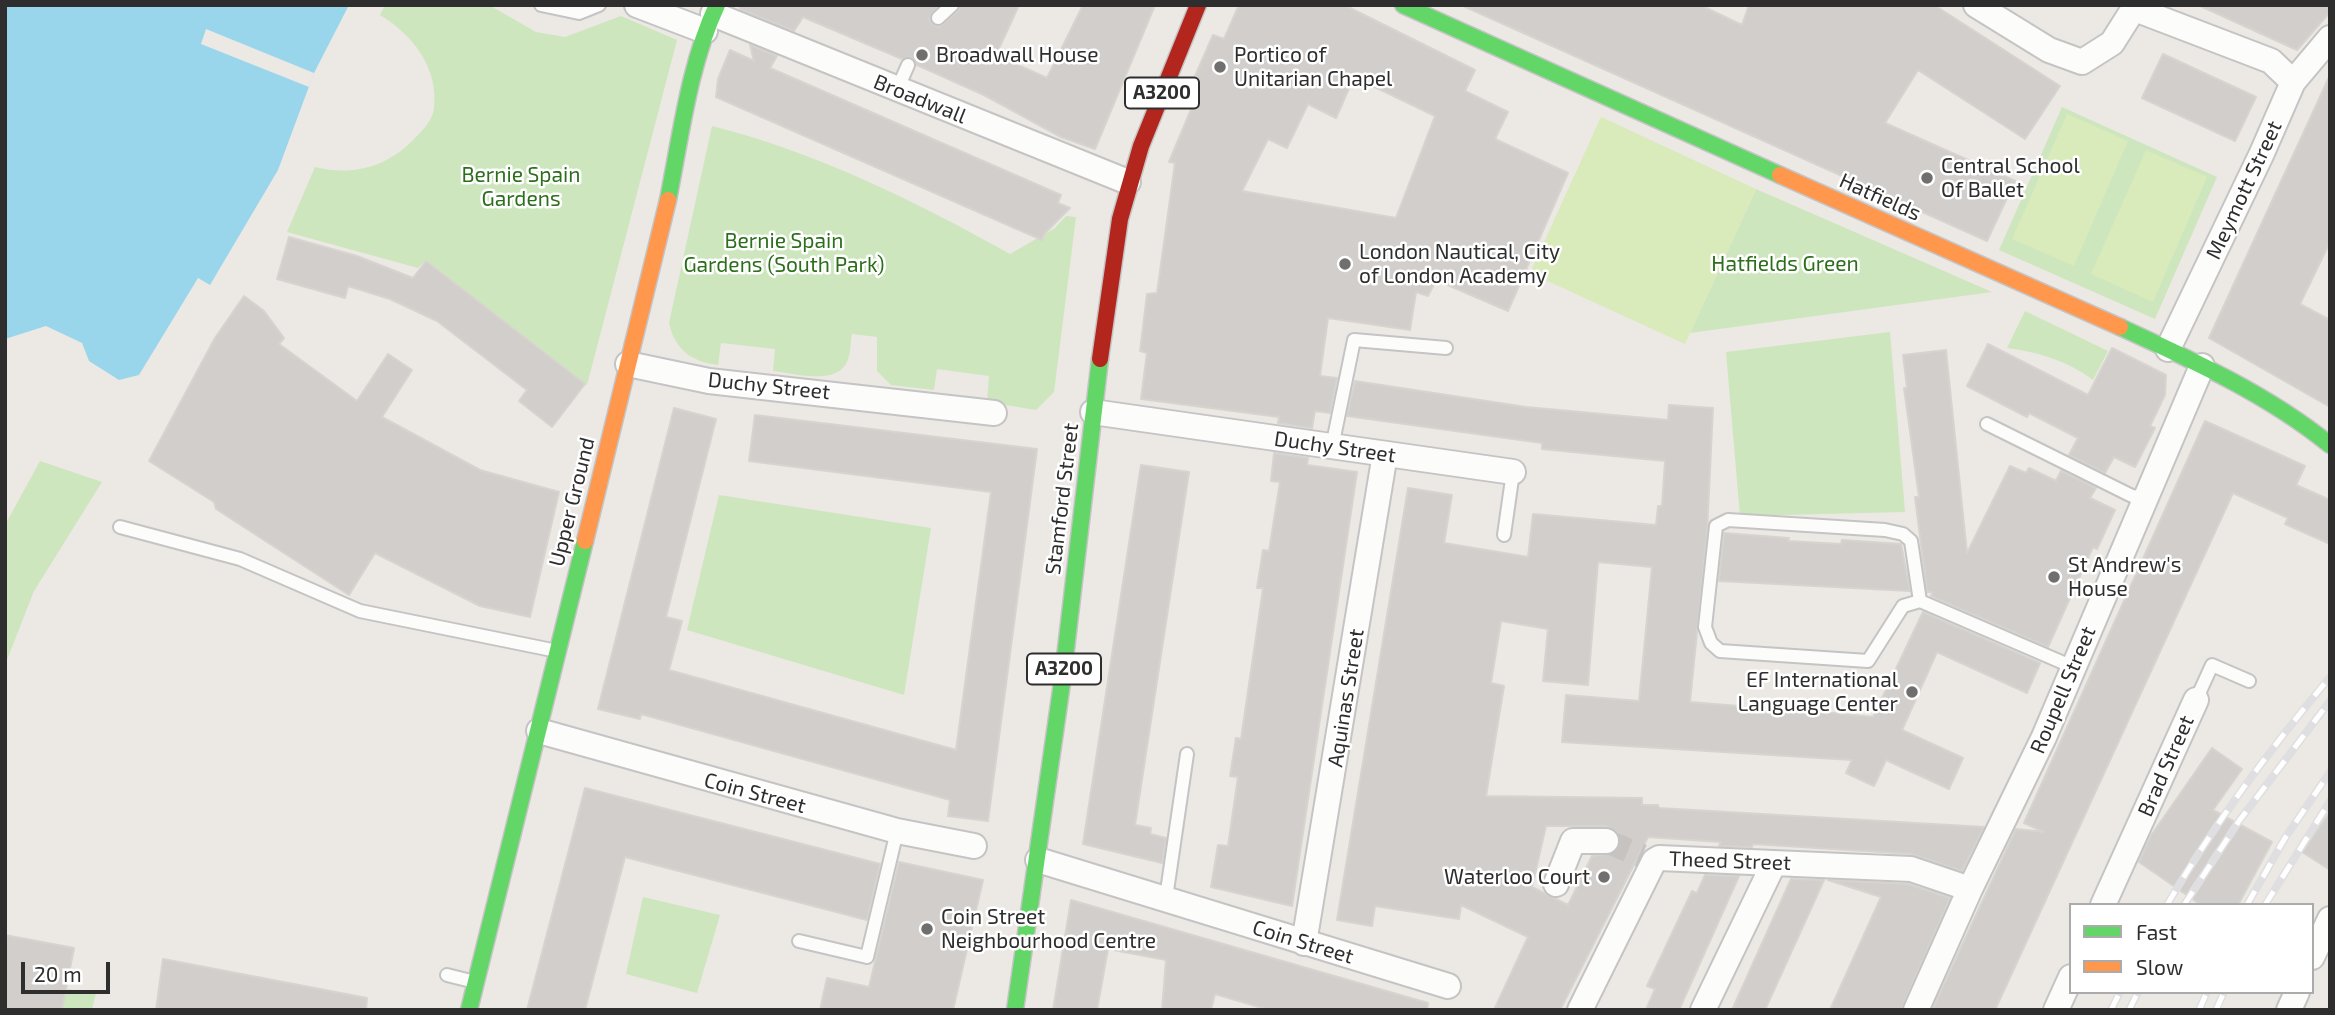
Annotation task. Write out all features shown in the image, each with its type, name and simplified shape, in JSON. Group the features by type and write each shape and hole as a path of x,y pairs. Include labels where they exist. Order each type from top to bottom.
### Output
{"street":[{"name":"Broadwall","path":"637,5 712,17 1128,182"},
{"name":"Stamford Street","path":"1015,1010 1062,683 1093,412 1120,219 1128,182 1198,5"},
{"name":"Hatfields","path":"1403,5 2168,349 2300,421 2330,445"},
{"path":"1976,5 2049,50 2082,62 2112,43 2135,7 2271,61 2292,82"},
{"name":"Upper Ground","path":"469,1010 712,17"},
{"name":"Meymott Street","path":"2168,349 2267,143 2292,82 2330,38"},
{"name":"Duchy Street","path":"628,364 709,381 994,413"},
{"name":"Roupell Street","path":"1916,1010 1969,888 2044,737 2202,366"},
{"name":"Duchy Street","path":"1093,412 1513,472"},
{"name":"Aquinas Street","path":"1304,943 1385,454"},
{"name":"Brad Street","path":"2104,903 2145,831 2196,700"},
{"name":"Coin Street","path":"539,731 897,831 974,846"},
{"path":"1556,884 1573,842 1606,841"},
{"name":"Theed Street","path":"1580,1010 1648,858 1911,869 1969,888"},
{"name":"Coin Street","path":"1038,860 1448,986"},
{"path":"1703,1010 1774,863"},
{"path":"2314,953 2330,919"},
{"path":"2056,1010 2069,981"},
{"path":"2289,1010 2296,994"}],"lane":[{"path":"541,5 579,13 599,5"},
{"path":"938,18 952,5"},
{"path":"897,90 908,65"},
{"path":"1332,447 1354,340 1446,348"},
{"path":"1987,424 2132,496 2144,498"},
{"name":"Duchy Street","path":"1504,535 1513,472"},
{"path":"1920,601 1913,546 1903,534 1885,530 1728,520 1716,526 1705,627 1711,643 1720,650 1868,661 1903,606 1920,601 2073,667"},
{"path":"120,527 240,559 360,611 557,652"},
{"name":"Brad Street","path":"2196,700 2212,665 2249,681"},
{"path":"1166,898 1187,754"},
{"path":"799,941 867,957 897,831"},
{"path":"447,975 475,982"}],"green space":[{"name":"Bernie Spain Gardens","path":"385,5 489,5 536,32 565,37 621,16 677,40 587,385 426,260 418,268 287,232 315,167 344,171 384,161 407,146 432,115 434,93 428,66 403,32 380,15"},
{"path":"2062,107 2217,177 2155,319 1999,250"},
{"path":"2067,114 2128,141 2074,266 2012,239"},
{"path":"1601,117 1756,189 1685,344 1530,273"},
{"name":"Bernie Spain Gardens (South Park)","path":"712,126 789,150 865,180 1010,254 1055,228 1066,216 1076,217 1054,392 1036,410 987,402 989,376 937,369 934,390 891,385 877,371 877,337 852,334 847,362 834,374 824,376 773,371 775,349 721,343 718,365 700,361 686,353 676,341 669,323"},
{"path":"2146,150 2207,177 2153,302 2091,274"},
{"name":"Hatfields Green","path":"1756,189 1992,292 1690,333"},
{"path":"2025,311 2108,351 2093,380 2052,358 2007,348"},
{"path":"1890,332 1905,512 1740,516 1726,352"},
{"path":"40,461 102,482 34,591 5,665 5,525"},
{"path":"719,495 931,528 904,695 687,630"},
{"path":"643,897 720,915 697,993 626,974"},
{"path":"5,935 74,948 63,1004 68,989 96,993 92,1010 63,1010 40,1002 5,951"}],"water":[{"path":"5,5 349,5 314,73 278,170 210,285 198,278 139,375 119,380 89,361 82,343 46,326 5,339"}],"pier":[{"path":"206,29 314,73 309,87 201,44"}],"building":[{"path":"739,5 939,5 929,19 939,27 958,11 961,5 1019,5 996,55 1047,78 1083,5 1155,5 1095,149 1061,137 984,95 917,65 911,57 902,59 803,17 794,31 740,9"},
{"name":"London Nautical, City of London Academy","path":"1239,5 1344,5 1475,70 1465,91 1508,112 1495,139 1568,173 1508,311 1436,280 1428,296 1416,292 1410,330 1328,318 1320,376 1337,378 1330,413 1315,411 1312,428 1278,423 1279,417 1141,399 1147,353 1140,351 1147,294 1157,293 1175,163 1169,162 1192,107 1185,99 1213,35 1224,39","holes":["1354,77 1435,116 1396,218 1242,191 1268,139 1287,148 1308,104 1336,118"]},
{"path":"1461,5 1700,5 1742,25 1749,5 1934,5 2060,86 2025,139 1918,70 1885,123 2015,181 1987,241"},
{"path":"2198,5 2330,5 2330,12 2297,50"},
{"path":"750,45 777,56 770,68 1061,195 1058,203 1070,208 1045,233 1042,240 716,97 718,79 730,50 754,61"},
{"path":"2163,54 2256,97 2235,141 2142,98"},
{"path":"2330,75 2330,242 2300,304 2330,320 2330,407 2209,338"},
{"path":"289,237 357,256 413,278 426,261 585,384 552,427 519,401 527,390 437,321 390,299 348,286 345,298 277,279"},
{"path":"244,296 264,311 284,338 279,344 357,401 388,354 412,370 382,417 480,470 559,492 530,617 480,606 375,553 349,595 216,509 214,502 149,461 215,338"},
{"path":"1988,344 2088,395 2112,348 2166,375 2165,395 2150,426 2155,428 2135,467 2114,457 2105,473 2069,455 2078,438 2029,413 2027,417 1967,386"},
{"path":"1946,350 1967,553 2010,466 2026,473 2029,468 2056,481 2061,471 2096,488 2090,498 2115,510 2097,549 2093,547 2048,647 1931,596 1933,592 1927,592 1915,497 1919,497 1904,388 1907,388 1903,355"},
{"path":"1355,381 1526,407 1668,420 1669,405 1713,408 1707,532 1690,702 1739,706 1739,710 1793,713 1793,709 1873,717 1923,612 2040,663 2027,693 1937,652 1902,730 1963,758 1949,789 1886,760 1874,786 1846,773 1852,760 1562,742 1566,695 1639,701 1652,567 1598,562 1588,685 1543,681 1548,629 1501,621 1491,683 1504,686 1486,796 1642,798 1642,805 1658,805 1659,808 1984,827 1962,871 1912,854 1753,844 1752,847 1719,846 1721,842 1648,837 1560,1010 1494,1010 1528,937 1461,905 1459,919 1375,906 1372,926 1337,920 1408,488 1452,495 1444,543 1528,557 1533,514 1656,525 1658,506 1662,506 1665,461 1542,449 1542,443 1347,416","holes":["1546,826 1606,826 1619,834 1619,848 1614,853 1592,856 1568,905 1532,887"]},
{"path":"674,408 716,419 666,617 682,621 669,670 956,750 991,492 749,461 755,415 1037,449 988,821 948,816 950,800 641,714 640,719 598,709"},
{"path":"2205,421 2305,466 2296,485 2330,500 2330,544 2285,524 2288,518 2233,493 1995,1010 1932,1010 2016,829 2044,832 2024,823"},
{"path":"1274,453 1308,458 1307,465 1357,472 1292,906 1211,887 1218,845 1228,846 1238,777 1230,776 1236,738 1241,739 1258,623 1263,588 1257,588 1263,550 1269,551 1280,482 1271,481"},
{"path":"1141,465 1189,472 1135,825 1151,828 1150,834 1166,838 1162,863 1083,844"},
{"path":"1724,533 1789,538 1788,541 1841,544 1842,540 1901,544 1910,591 1719,581"},
{"path":"2212,748 2242,769 2213,810 2272,842 2239,903 2198,903 2139,862 2150,837"},
{"path":"585,788 880,864 867,920 625,857 585,1010 527,1010"},
{"path":"2330,812 2330,870 2302,852"},
{"name":"Coin Street Neighbourhood Centre","path":"899,862 983,880 953,1010 820,1010 827,978 869,987"},
{"path":"1705,875 1739,876 1679,1010 1646,1010 1655,989 1647,986 1692,891 1697,893"},
{"path":"1791,879 1824,880 1765,1010 1732,1010"},
{"path":"1828,880 1908,884 1950,898 1901,1010 1830,1010 1881,897"},
{"path":"1071,900 1428,1003 1427,1010 1269,1010 1215,994 1211,1010 1162,1010 1166,960 1108,949 1097,1010 1053,1010"},
{"path":"5,935 74,948 62,1010 5,1010"},
{"path":"163,959 367,998 366,1010 156,1010"}],"tunnel":[{"path":"1606,841 1642,856"}],"railway":[{"path":"2168,903 2244,788 2330,677"},
{"path":"2185,903 2239,821 2330,701"},
{"path":"2248,903 2285,838 2330,772"},
{"path":"2266,903 2330,801"},
{"path":"2111,1010 2119,994"},
{"path":"2129,1010 2137,994"},
{"path":"2199,1010 2206,994"},
{"path":"2216,1010 2223,994"}],"traffic: fast":[{"path":"668,200 699,52 717,5"},
{"path":"1403,5 1780,175"},
{"path":"2120,327 2256,394 2330,445"},
{"path":"1015,1010 1062,683 1100,359"},
{"path":"469,1010 585,541"}],"traffic: slow":[{"path":"1780,175 2120,327"},
{"path":"585,541 668,200"}],"traffic: jam":[{"path":"1100,359 1120,219 1141,146 1198,5"}],"place":[{"name":"Broadwall House","path":"922,55"},
{"name":"Portico of Unitarian Chapel","path":"1220,67"},
{"name":"Central School Of Ballet","path":"1927,178"},
{"name":"London Nautical, City of London Academy","path":"1345,264"},
{"name":"St Andrew's House","path":"2054,577"},
{"name":"EF International Language Center","path":"1912,692"},
{"name":"Waterloo Court","path":"1604,877"},
{"name":"Coin Street Neighbourhood Centre","path":"927,929"}]}
